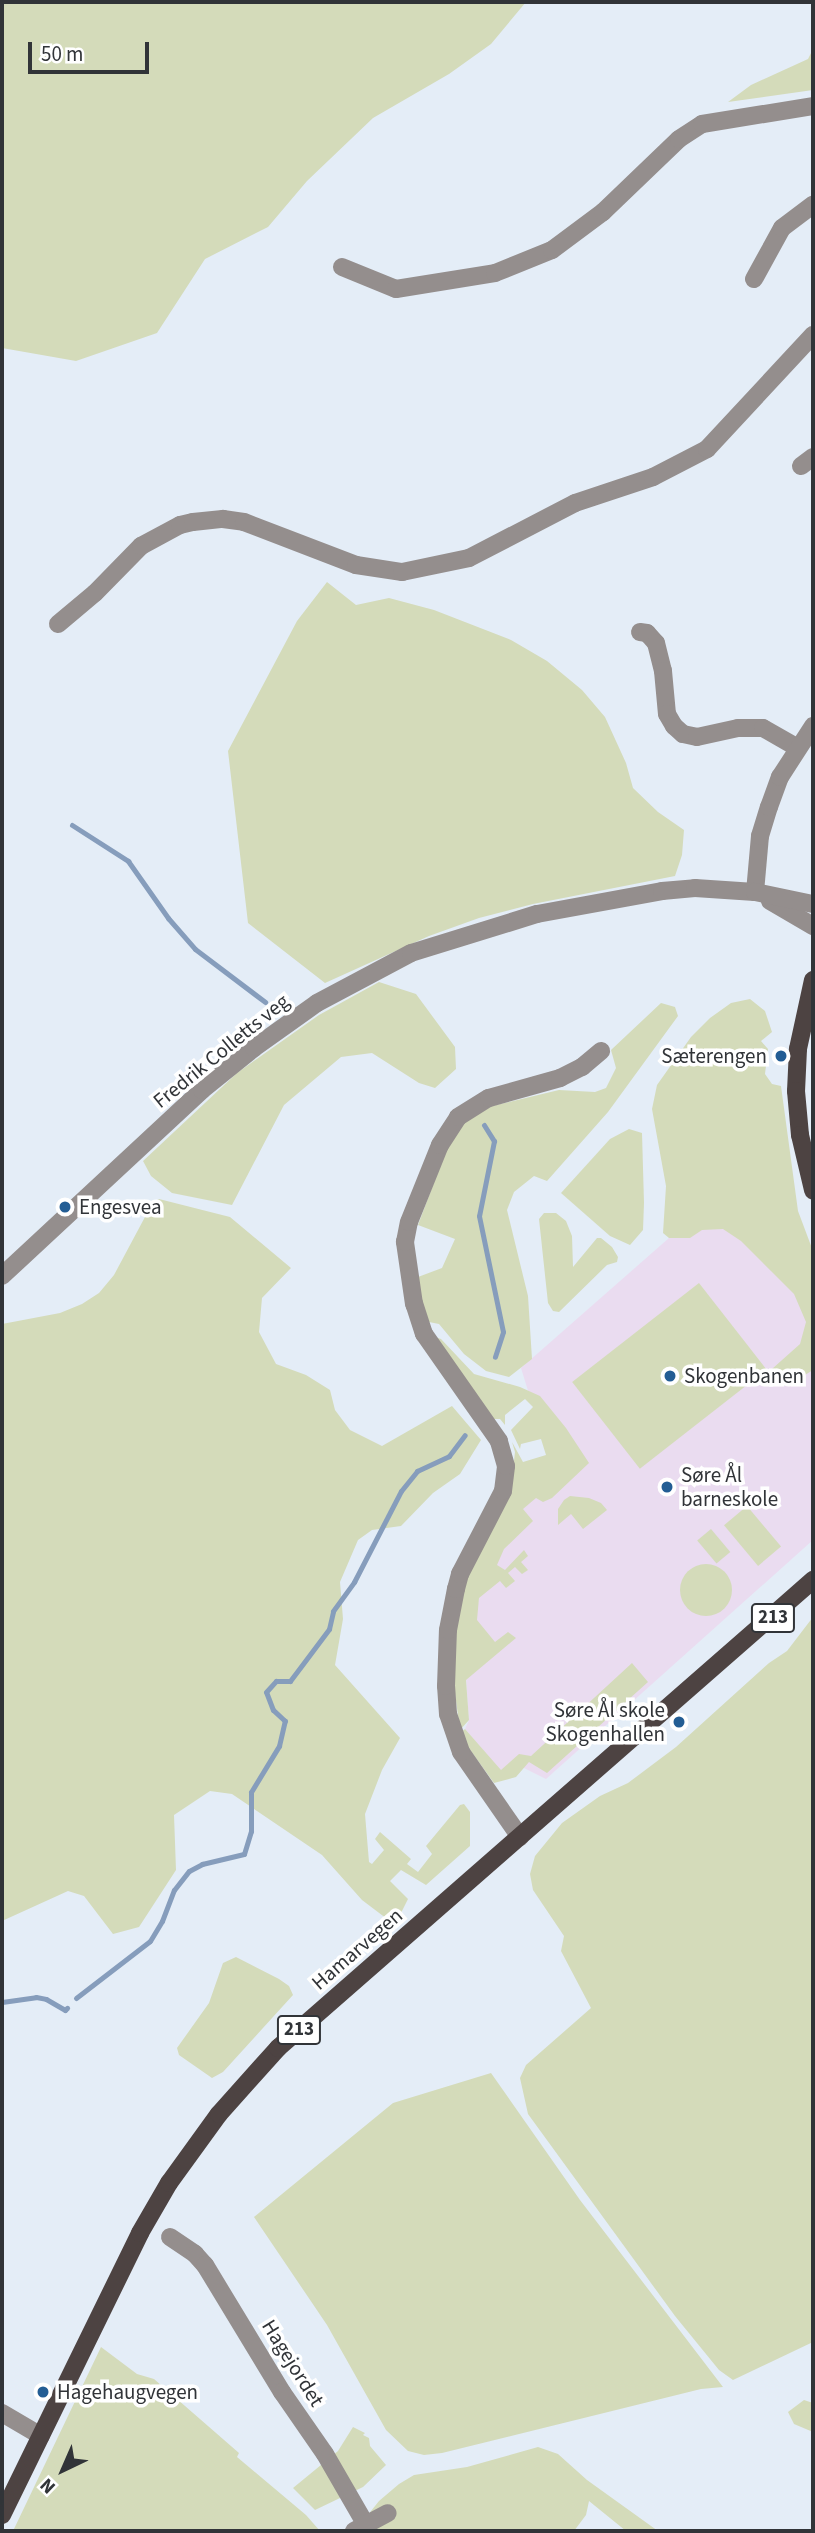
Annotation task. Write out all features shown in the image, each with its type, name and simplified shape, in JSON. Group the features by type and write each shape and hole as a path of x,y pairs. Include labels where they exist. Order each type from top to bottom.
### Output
{"main road":[{"path":"813,979 798,1049 796,1091 800,1135 813,1190"},
{"name":"Hamarvegen","path":"2,2515 140,2233 169,2183 219,2114 278,2048 813,1580"}],"street":[{"path":"342,267 397,289 495,273 552,250 603,212 679,139 702,124 813,106"},
{"path":"754,279 782,229 813,205"},
{"path":"58,624 95,593 141,546 180,524 223,519 244,522 356,565 402,572 469,558 575,503 684,464 707,449 813,335"},
{"path":"640,632 647,633 656,643 663,671 667,714 683,734 697,737 738,728 763,729 797,748"},
{"path":"755,892 760,836 780,776 813,726"},
{"name":"Fredrik Colletts veg","path":"2,1276 202,1090 254,1048 317,1003 411,953 473,932 602,900 695,888 755,892 813,904"},
{"name":"Fredrik Colletts veg","path":"755,892 813,926"},
{"path":"520,1837 461,1752 448,1714 446,1686 449,1630 460,1574 503,1491 506,1466 499,1441 424,1334 412,1293 405,1242 409,1222 440,1145 458,1117 489,1098 560,1078 582,1067 601,1051"},
{"name":"Hagejordet","path":"170,2237 195,2254 205,2265 282,2392 325,2454 360,2528 388,2513"},
{"path":"2,2413 41,2436"}],"shaded area":[{"name":"Søre Ål barneskole","path":"752,1203 813,1263 813,1540 546,1779 524,1768 500,1770 465,1729 469,1720 466,1678 479,1598 517,1508 568,1448 529,1394 521,1368 669,1238 697,1220"}],"green space":[{"path":"2,2 526,2 491,44 449,74 373,118 307,181 268,227 205,259 157,333 76,361 2,348"},
{"path":"813,49 813,90 728,102 751,85 808,59"},
{"path":"327,582 356,605 389,598 434,610 511,640 547,661 582,690 605,717 626,763 633,788 658,812 684,830 682,855 675,876 533,904 479,918 429,936 325,983 248,923 228,751 297,621"},
{"path":"379,982 416,994 455,1047 456,1069 435,1088 419,1083 372,1053 341,1057 284,1105 232,1205 172,1193 151,1176 143,1161 237,1073 319,1015"},
{"path":"750,999 765,1011 772,1032 761,1041 768,1049 765,1074 772,1084 781,1086 798,1211 813,1251 813,1370 787,1386 763,1377 800,1344 806,1322 794,1294 741,1241 723,1229 702,1230 690,1238 669,1238 663,1233 666,1186 652,1109 657,1085 691,1037 710,1018 731,1003"},
{"path":"661,1003 675,1007 678,1016 608,1112 547,1181 534,1176 514,1192 507,1210 528,1296 532,1359 509,1377 486,1371 464,1354 439,1324 429,1322 422,1304 418,1277 442,1268 455,1239 418,1225 448,1145 464,1122 492,1106 559,1090 595,1092 606,1088 616,1068 611,1050"},
{"path":"629,1129 642,1133 644,1203 643,1230 630,1245 610,1236 561,1193 610,1139"},
{"path":"159,1199 230,1217 291,1268 262,1298 259,1332 276,1364 306,1375 330,1390 335,1410 350,1430 382,1446 452,1406 481,1440 460,1474 433,1493 401,1526 372,1530 358,1540 340,1582 343,1619 335,1665 400,1738 382,1770 365,1814 369,1862 372,1864 384,1850 375,1839 380,1832 411,1859 407,1864 418,1872 432,1854 426,1846 460,1805 464,1804 470,1812 470,1846 426,1885 401,1870 390,1881 408,1899 395,1925 362,1900 322,1855 232,1794 210,1791 174,1815 176,1870 139,1927 113,1934 84,1896 68,1891 2,1921 2,1324 60,1313 99,1293 114,1275 153,1202"},
{"path":"544,1213 556,1213 566,1221 572,1236 573,1267 597,1238 612,1247 618,1257 617,1262 607,1265 559,1312 553,1311 548,1303 539,1219"},
{"name":"Skogenbanen","path":"699,1283 767,1370 640,1469 572,1382"},
{"path":"435,1337 441,1339 474,1374 520,1387 540,1396 589,1463 552,1498 543,1502 536,1498 523,1509 533,1521 504,1549 497,1565 505,1570 524,1550 528,1556 521,1562 528,1570 522,1574 515,1567 508,1573 515,1581 506,1588 500,1581 479,1598 477,1620 495,1642 508,1632 516,1638 466,1680 469,1720 460,1730 454,1686 454,1633 466,1580 510,1495 515,1452 512,1442 523,1462 546,1455 541,1439 521,1444 520,1449 511,1430 533,1407 525,1399 505,1415 505,1425 500,1419 494,1419"},
{"path":"570,1496 589,1498 601,1503 607,1510 583,1529 571,1514 558,1525 558,1509"},
{"path":"747,1506 781,1547 758,1566 724,1525"},
{"path":"711,1529 730,1552 716,1564 697,1541"},
{"path":"706,1564 725,1571 732,1590 725,1609 706,1616 687,1609 680,1590 687,1571"},
{"path":"813,1617 813,2342 733,2380 719,2370 675,2316 528,2114 520,2078 526,2065 591,2008 561,1951 564,1936 533,1890 530,1874 535,1856 562,1823 600,1796 628,1783 676,1747 769,1663 787,1651"},
{"path":"632,1663 648,1682 547,1773 529,1762 516,1777 494,1783 468,1747 461,1732 465,1729 501,1770 519,1754 531,1756"},
{"path":"236,1957 279,1979 289,1986 293,1995 223,2072 212,2078 179,2055 177,2048 209,2003 223,1963"},
{"path":"491,2073 580,2200 723,2387 701,2389 442,2453 424,2455 408,2451 386,2430 327,2325 254,2217 393,2103"},
{"path":"101,2347 137,2374 154,2379 239,2453 237,2457 306,2515 320,2531 13,2531"},
{"path":"804,2400 813,2403 813,2432 794,2424 788,2412"},
{"path":"353,2427 365,2433 363,2435 369,2438 370,2446 386,2465 363,2487 315,2510 293,2488 338,2451"},
{"path":"538,2447 558,2454 587,2480 658,2531 626,2531 589,2501 586,2515 574,2531 355,2531 379,2501 414,2475 467,2467"}],"waterway":[{"path":"72,825 128,861 168,918 195,949 265,1002"},
{"path":"484,1125 494,1141 479,1216 503,1332 495,1357"},
{"path":"76,1998 150,1941 162,1921 174,1890 189,1871 202,1864 244,1854 251,1831 251,1792 279,1746 285,1721 273,1710 266,1692 276,1681 290,1681 329,1629 333,1611 354,1582 401,1491 417,1471 449,1456 465,1435"},
{"path":"2,2002 36,1997 46,1999 65,2010 67,2008"}],"place":[{"name":"Sæterengen","path":"781,1056"},
{"name":"Engesvea","path":"65,1207"},
{"name":"Skogenbanen","path":"670,1376"},
{"name":"Søre Ål barneskole","path":"667,1487"},
{"name":"Søre Ål skole Skogenhallen","path":"679,1722"},
{"name":"Hagehaugvegen","path":"43,2392"}]}
